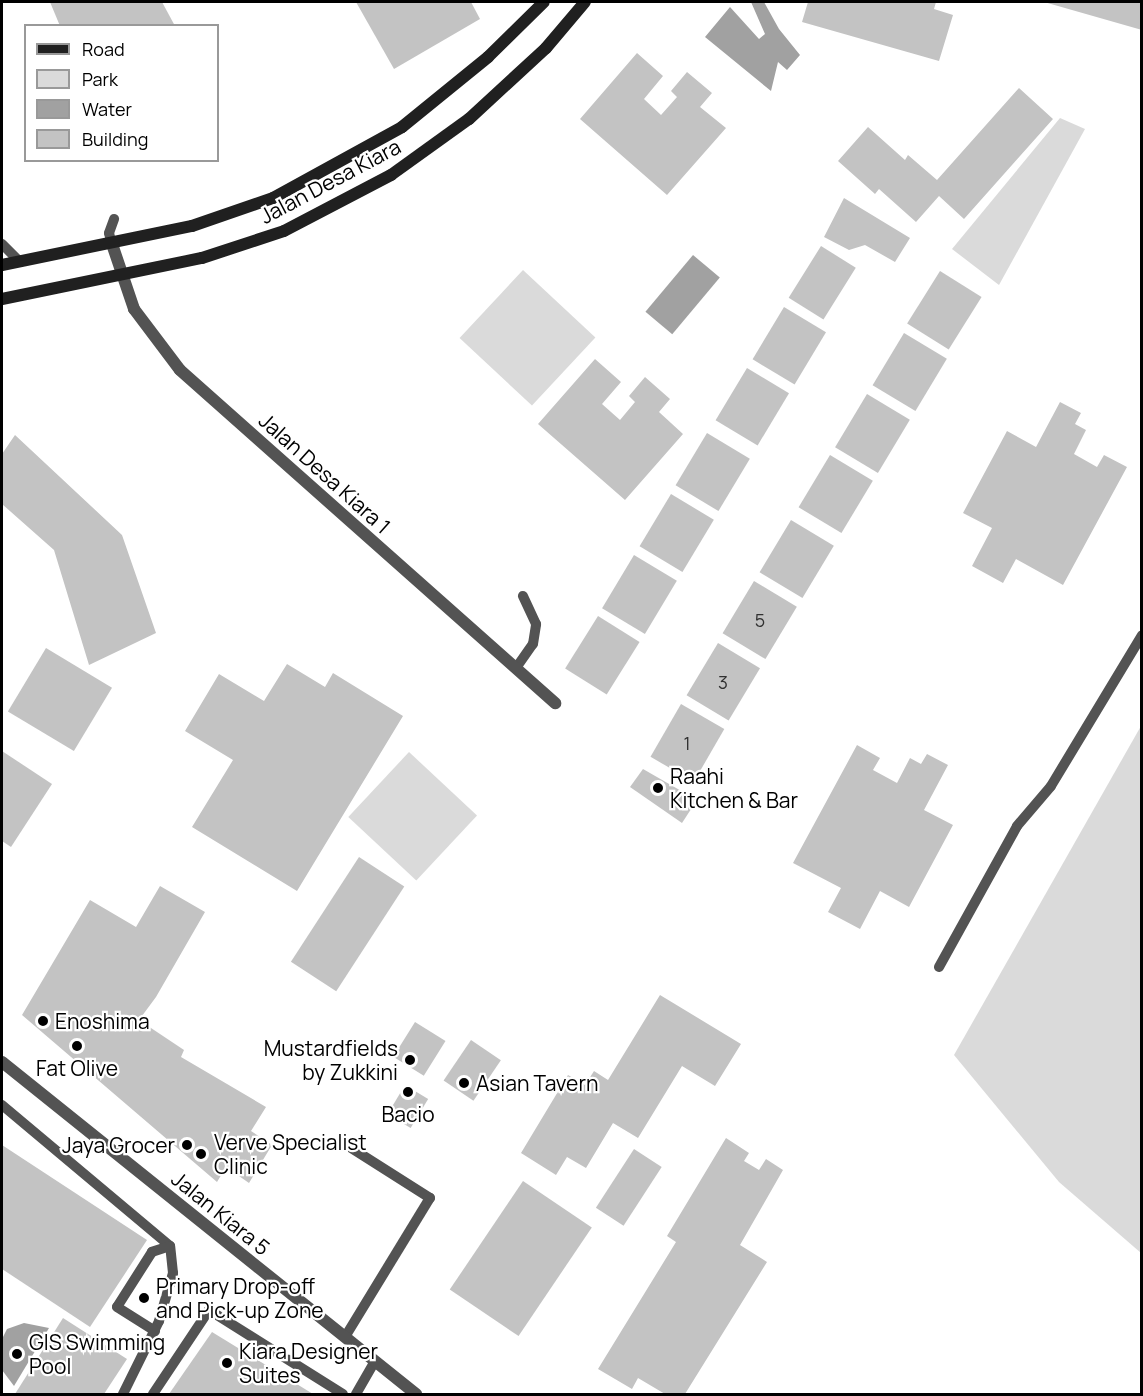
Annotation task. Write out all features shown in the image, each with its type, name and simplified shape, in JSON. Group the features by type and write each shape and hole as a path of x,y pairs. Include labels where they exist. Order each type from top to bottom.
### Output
{"main road":[{"name":"Jalan Desa Kiara","path":"2,265 192,226 273,198 392,133 488,57 544,2"},
{"name":"Jalan Desa Kiara","path":"2,299 202,258 284,231 391,176 469,119 546,48 585,2"}],"street":[{"name":"Jalan Desa Kiara 1","path":"111,241 134,309 180,370 555,703"},
{"name":"Jalan Kiara 5","path":"2,1062 416,1395"}],"lane":[{"path":"111,241 109,233 114,219"},
{"path":"2,244 18,260"},
{"path":"516,668 533,644 536,624 523,596"},
{"path":"939,967 1017,826 1051,786 1142,635"},
{"path":"2,1105 170,1246 173,1273 154,1331 123,1395"},
{"path":"345,1337 430,1198 348,1146"},
{"path":"154,1331 117,1307 152,1251 170,1246"},
{"path":"153,1395 209,1310 343,1395"},
{"path":"357,1395 375,1361"}],"green space":[{"path":"1060,118 1085,129 999,285 952,249"},
{"path":"523,270 595,338 532,406 460,338"},
{"path":"1141,726 1141,1253 1059,1182 954,1055"},
{"path":"409,752 477,815 416,881 348,817"}],"water":[{"path":"751,2 764,2 779,29 800,55 787,70 778,62 771,91 705,37 730,7 759,39 765,34"},
{"path":"693,255 720,277 672,334 645,312"},
{"name":"GIS Swimming Pool","path":"24,1323 49,1328 14,1386 2,1370 2,1339 7,1329"}],"building":[{"path":"50,2 162,2 174,24 59,24"},
{"path":"356,2 471,2 480,19 394,69"},
{"path":"808,2 936,2 934,9 953,15 939,61 802,22"},
{"path":"1044,2 1142,2 1142,30"},
{"path":"637,53 663,76 644,99 661,115 677,97 671,91 687,72 712,93 700,107 726,128 667,195 580,119"},
{"path":"1019,88 1053,119 964,219 939,196 916,222 879,189 875,194 838,161 868,127 905,160 908,155 937,180"},
{"path":"844,198 910,238 895,262 865,245 849,250 824,237"},
{"path":"821,246 856,268 823,319 789,298"},
{"path":"940,271 982,297 949,350 907,324"},
{"path":"784,307 826,332 795,385 753,359"},
{"path":"904,333 947,359 915,411 873,385"},
{"path":"595,359 621,382 602,404 620,420 635,402 629,396 645,377 670,399 659,412 683,434 625,500 538,424"},
{"path":"747,368 789,393 758,446 716,420"},
{"path":"867,394 910,420 878,473 835,447"},
{"path":"1060,402 1081,413 1075,424 1086,430 1074,454 1097,467 1104,455 1127,467 1063,585 1016,559 1003,583 972,566 992,528 963,513 1007,431 1036,447"},
{"path":"707,433 750,459 718,511 676,485"},
{"path":"15,435 122,535 156,633 89,665 54,550 2,504 2,454"},
{"path":"830,455 873,481 841,533 799,507"},
{"path":"671,494 714,520 682,572 640,546"},
{"path":"791,520 834,546 802,598 760,572"},
{"path":"634,555 677,581 645,634 602,608"},
{"path":"754,581 797,607 765,659 723,633"},
{"path":"598,616 640,642 607,695 565,669"},
{"path":"718,643 760,668 729,721 687,695"},
{"path":"46,648 112,688 74,751 8,711"},
{"path":"287,664 325,687 333,673 403,716 297,891 192,827 233,760 185,731 219,674 264,701"},
{"path":"681,704 724,729 694,782 650,757"},
{"path":"857,745 880,758 873,770 897,783 910,758 921,764 927,754 948,765 924,810 953,825 909,907 880,891 860,929 828,912 841,888 793,863"},
{"path":"2,751 52,784 11,847 2,841"},
{"path":"643,769 697,800 682,823 630,787"},
{"path":"359,857 404,886 336,991 291,962"},
{"path":"160,886 205,912 156,997 139,1020 184,1050 181,1057 266,1107 251,1131 272,1145 249,1183 226,1167 217,1182 22,1015 90,900 136,927"},
{"path":"660,995 741,1044 715,1086 682,1066 638,1138 613,1123 586,1168 567,1157 556,1175 521,1153 568,1075 585,1085 594,1071 608,1080"},
{"path":"415,1022 446,1041 424,1076 393,1057"},
{"path":"471,1040 501,1060 473,1101 444,1081"},
{"path":"405,1085 428,1099 411,1128 387,1114"},
{"path":"726,1138 749,1153 744,1161 759,1170 766,1159 783,1170 740,1245 767,1262 685,1394 665,1394 638,1378 632,1389 598,1369 676,1242 667,1236"},
{"path":"2,1145 147,1240 90,1327 2,1269"},
{"path":"634,1149 662,1167 624,1226 596,1208"},
{"path":"523,1181 592,1227 519,1336 450,1290"},
{"path":"63,1318 127,1359 104,1394 15,1394"},
{"name":"Kiara Designer Suites","path":"212,1332 313,1394 169,1394"}],"place":[{"name":"Raahi Kitchen & Bar","path":"658,788"},
{"name":"Enoshima","path":"43,1021"},
{"name":"Fat Olive","path":"77,1046"},
{"name":"Mustardfields by Zukkini","path":"410,1060"},
{"name":"Asian Tavern","path":"464,1083"},
{"name":"Bacio","path":"408,1092"},
{"name":"Jaya Grocer","path":"187,1145"},
{"name":"Verve Specialist Clinic","path":"201,1154"},
{"name":"Primary Drop-off and Pick-up Zone","path":"144,1298"},
{"name":"GIS Swimming Pool","path":"17,1354"},
{"name":"Kiara Designer Suites","path":"227,1363"}]}
